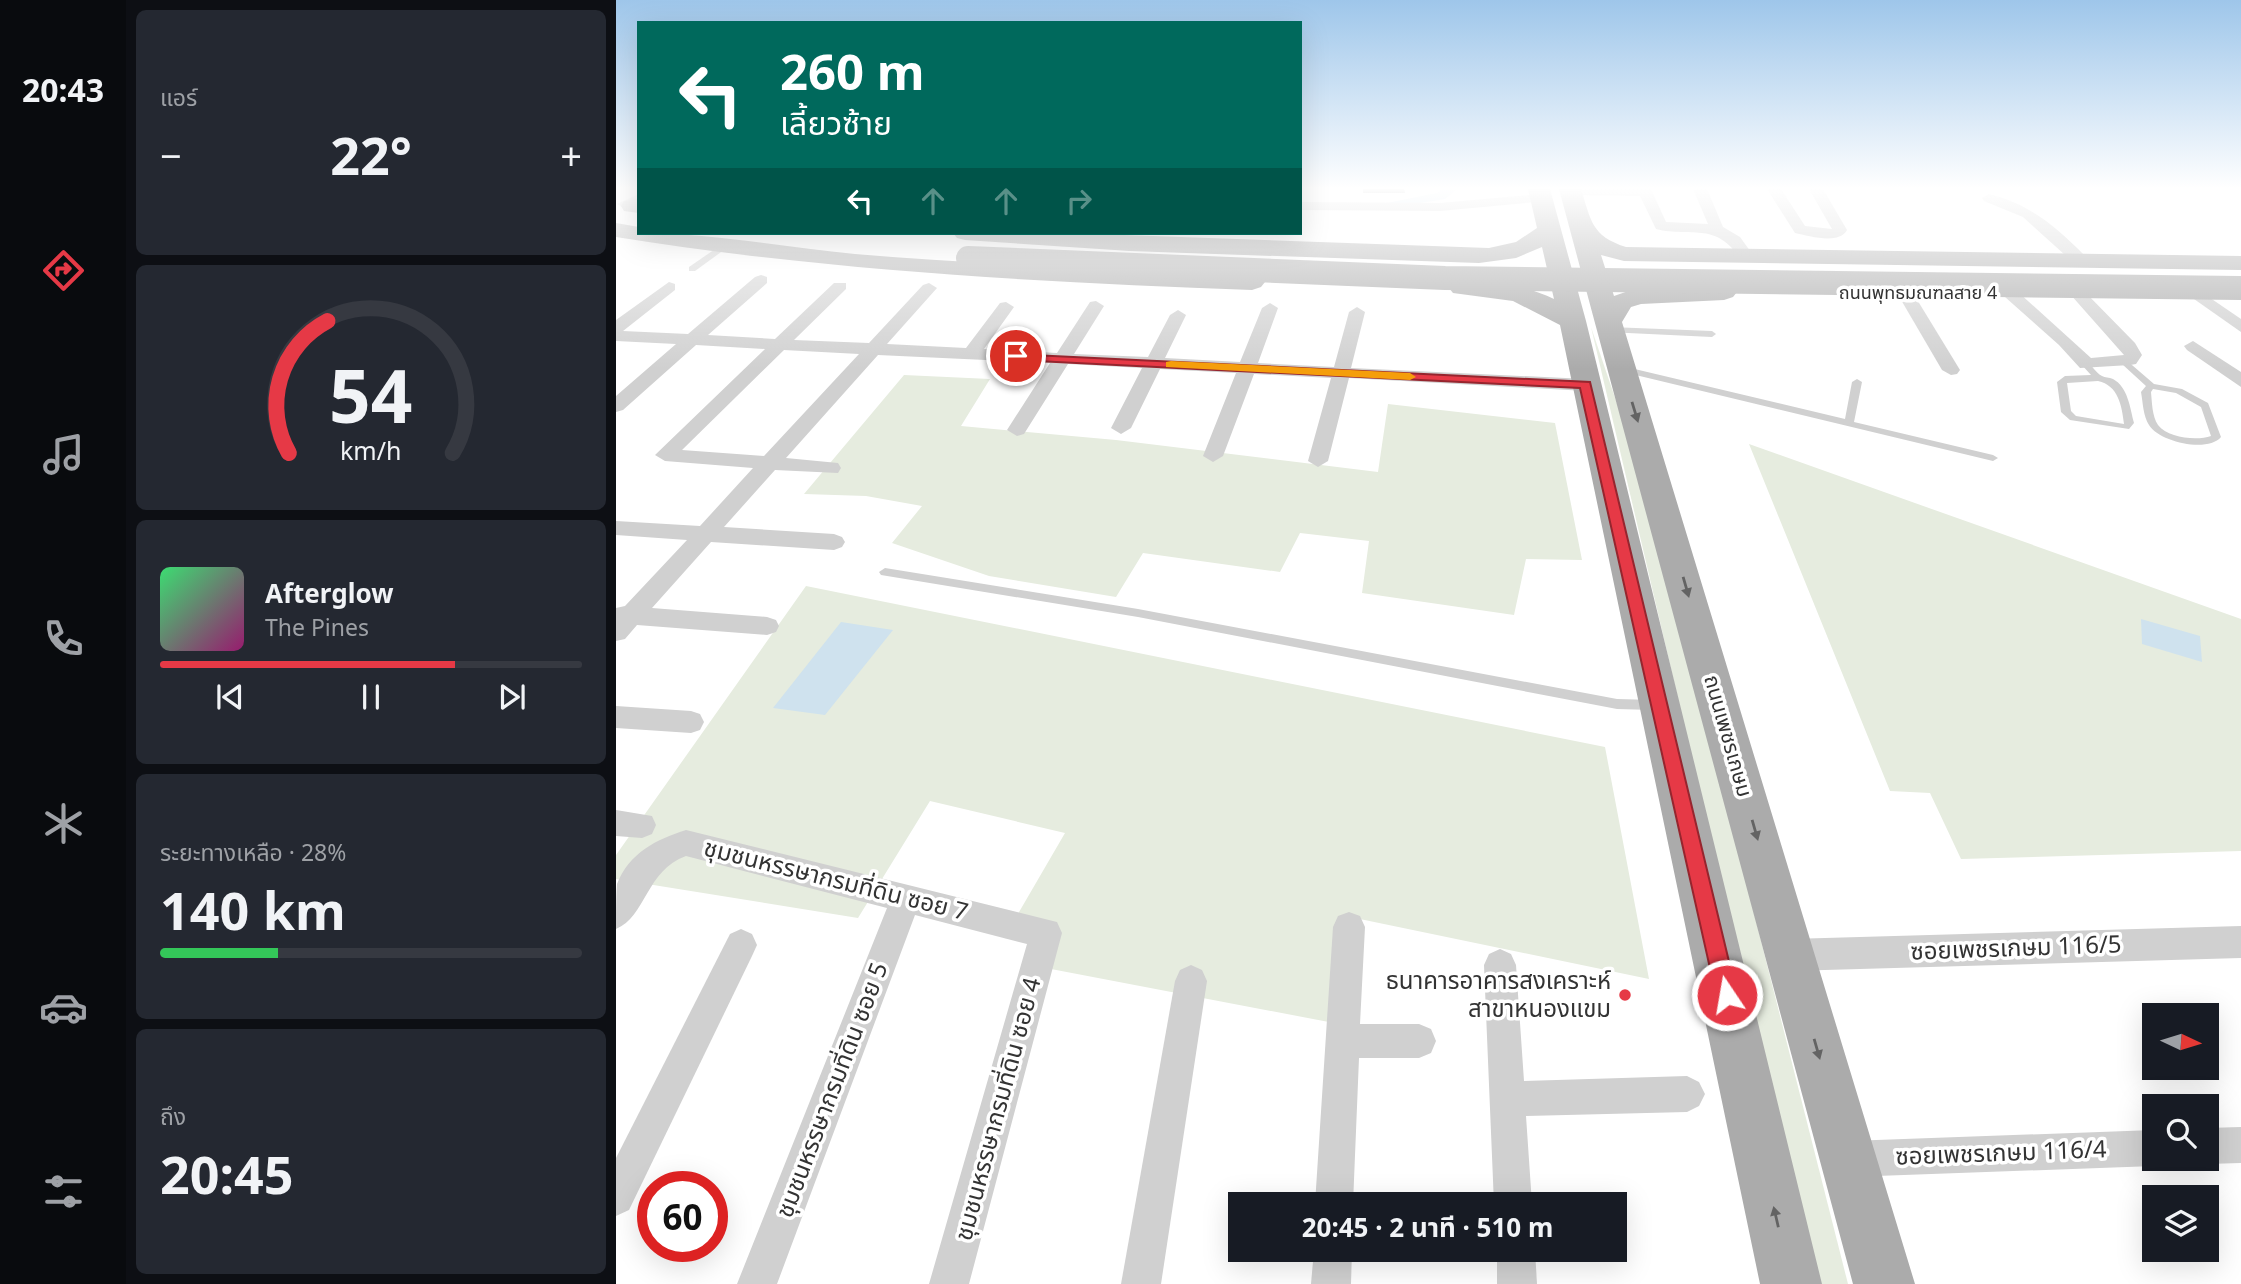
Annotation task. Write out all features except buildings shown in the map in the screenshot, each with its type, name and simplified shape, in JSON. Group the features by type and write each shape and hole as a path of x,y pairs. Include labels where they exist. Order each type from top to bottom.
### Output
{"main road":[{"path":"799,249 982,269 1515,291 1555,308 1573,321"},
{"name":"ถนนพุทธมณฑลสาย 4","path":"997,249 1193,271 1566,277 2238,280"},
{"path":"1259,249 1496,256 1519,249"},
{"path":"1553,249 1573,321 1662,705 1791,1284"},
{"name":"ถนนเพชรเกษม","path":"1587,249 1884,1284"},
{"name":"ถนนพุทธมณฑลสาย 4","path":"1607,249 1613,252 1695,255 2081,261 2238,280"},
{"path":"1383,285 1417,280 1426,270 1421,261 1393,254"},
{"path":"1695,255 1674,262 1669,275 1681,286 1706,292"},
{"name":"ถนนพุทธมณฑลสาย 4","path":"1608,327 1622,302 1652,294 1706,292 2200,296 2238,280"}],"street":[{"path":"1741,249 1745,255"},
{"path":"1827,249 1832,257"},
{"path":"2070,249 2081,261"},
{"path":"616,406 761,280"},
{"path":"831,468 665,456 840,286"},
{"path":"616,328 669,287"},
{"path":"621,621 706,533 929,288"},
{"path":"1905,293 1951,370"},
{"path":"2011,294 2065,341 2092,371 2130,360 2133,355 2129,347 2078,295"},
{"path":"2200,296 2241,327"},
{"path":"1017,430 1096,306"},
{"path":"971,354 1006,307"},
{"path":"1213,456 1270,308"},
{"path":"1318,461 1357,312"},
{"path":"1121,428 1178,315"},
{"path":"616,336 1586,384"},
{"path":"2193,346 2241,381"},
{"path":"616,528 834,542"},
{"path":"621,621 767,626"},
{"path":"616,717 691,722"},
{"name":"ชุมชนหรรษากรมที่ดิน ซอย 7","path":"616,914 648,861 667,848 686,843 1046,933"},
{"name":"ชุมชนหรรษากรมที่ดิน ซอย 5","path":"757,1284 907,897"},
{"path":"1335,1192 1341,1041 1349,927"},
{"name":"ชุมชนหรรษากรมที่ดิน ซอย 4","path":"949,1284 1046,933"},
{"name":"ซอยเพชรเกษม 116/5","path":"1790,955 2241,942"},
{"path":"616,1197 741,945"},
{"path":"1500,965 1512,1192"},
{"path":"1141,1284 1191,981"},
{"path":"1341,1041 1419,1041"},
{"path":"1508,1099 1687,1094"},
{"path":"2219,1146 2241,1145"},
{"name":"ซอยเพชรเกษม 116/4","path":"1849,1159 2142,1148"},
{"path":"1331,1284 1332,1262"},
{"path":"1516,1262 1517,1284"}],"lane":[{"path":"692,269 710,249"},
{"path":"1608,327 1712,334"},
{"path":"2125,362 2151,386 2179,391 2205,405 2216,437 2204,442 2164,434 2156,429 2152,424 2146,392 2151,386"},
{"path":"1622,369 1993,458"},
{"path":"2092,371 2113,380 2119,386 2129,423 2126,427 2073,418 2066,412 2062,382 2092,371"},
{"path":"1849,422 1857,383"},
{"path":"885,572 1138,613 1617,704 1662,705"}],"shaded area":[{"path":"1591,327 1648,495 1848,1284 1815,1284"},
{"path":"904,375 990,379 961,426 1116,440 1378,472 1388,404 1555,423 1582,560 1526,559 1514,615 1362,593 1369,541 1300,533 1280,572 1143,553 1116,597 989,576 892,543 922,506 866,496 804,494"},
{"path":"1749,444 2241,619 2241,851 1961,859 1930,793 1890,791"},
{"path":"806,586 1605,747 1649,979 1355,918 1355,1027 1051,969 1029,941 1004,938 1065,833 930,801 858,918 616,879 616,855"}],"water":[{"path":"2141,619 2200,636 2202,662 2142,644"},
{"path":"841,622 893,630 825,715 773,708"}],"slow traffic":[{"path":"1171,364 1410,377"}],"place":[{"name":"ธนาคารอาคารสงเคราะห์ สาขาหนองแขม","path":"1625,995"}],"route":[{"path":"1016,356 1537,384 1586,384 1727,995"}]}
